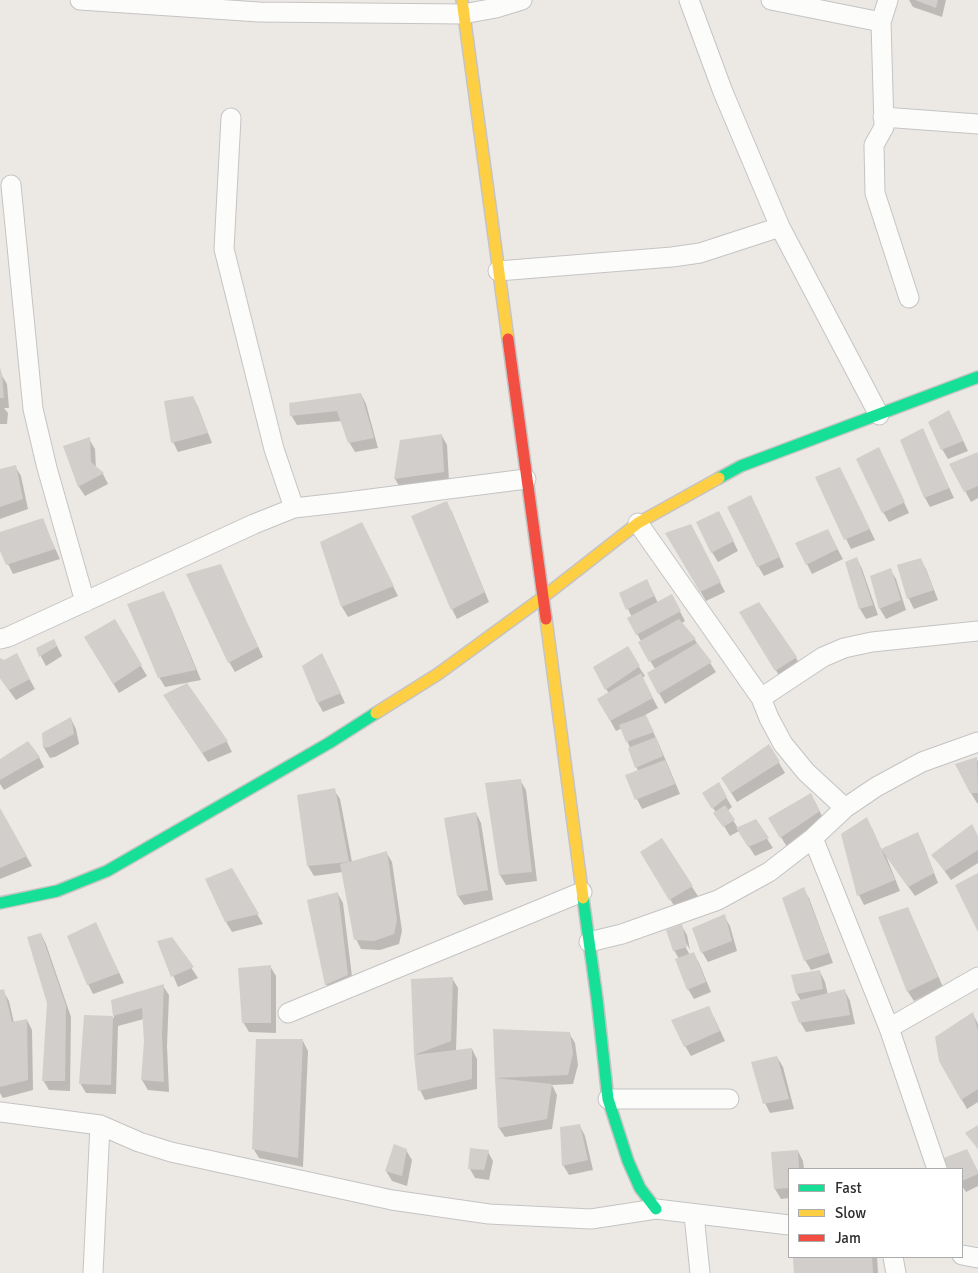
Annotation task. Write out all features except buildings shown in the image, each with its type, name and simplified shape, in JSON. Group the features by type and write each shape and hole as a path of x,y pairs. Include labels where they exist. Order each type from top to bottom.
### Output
{"street":[{"path":"80,0 259,12 462,7 496,8 522,0"},
{"path":"689,0 723,92 780,227 879,415"},
{"path":"771,0 881,22"},
{"path":"888,0 881,22 884,127 874,145 875,193 909,298"},
{"path":"462,7 589,942 608,1099 628,1161 640,1188 656,1209"},
{"path":"883,116 978,124"},
{"path":"231,118 224,248 274,449 294,508"},
{"path":"11,185 33,409 47,468 85,602"},
{"path":"498,271 672,257 700,252 780,227"},
{"path":"0,903 57,890 107,871 329,743 438,674 542,598 638,523 741,466 978,377"},
{"path":"0,639 254,524 294,508 526,478"},
{"path":"638,523 761,698 783,744 806,772 845,808"},
{"path":"761,698 824,657 844,648 872,642 978,632"},
{"path":"589,942 622,934 718,900 769,872 813,838 845,808 876,787 922,762 978,742"},
{"path":"813,838 889,1028 937,1168"},
{"path":"288,1013 582,892"},
{"path":"889,1028 978,978"},
{"path":"608,1099 729,1099"},
{"path":"0,1112 100,1125 139,1142 171,1152 392,1200 489,1214 591,1219 656,1209 788,1225"},
{"path":"93,1273 100,1125"},
{"path":"694,1215 700,1273"},
{"path":"893,1258 896,1273"}],"traffic: fast":[{"path":"719,478 741,466 978,377"},
{"path":"0,903 57,891 107,871 329,743 376,713"},
{"path":"583,898 608,1099 628,1161 640,1188 656,1209"}],"traffic: slow":[{"path":"462,0 508,339"},
{"path":"376,713 438,674 542,598 638,523 719,478"},
{"path":"546,619 583,898"}],"traffic: jam":[{"path":"508,339 546,619"}]}
